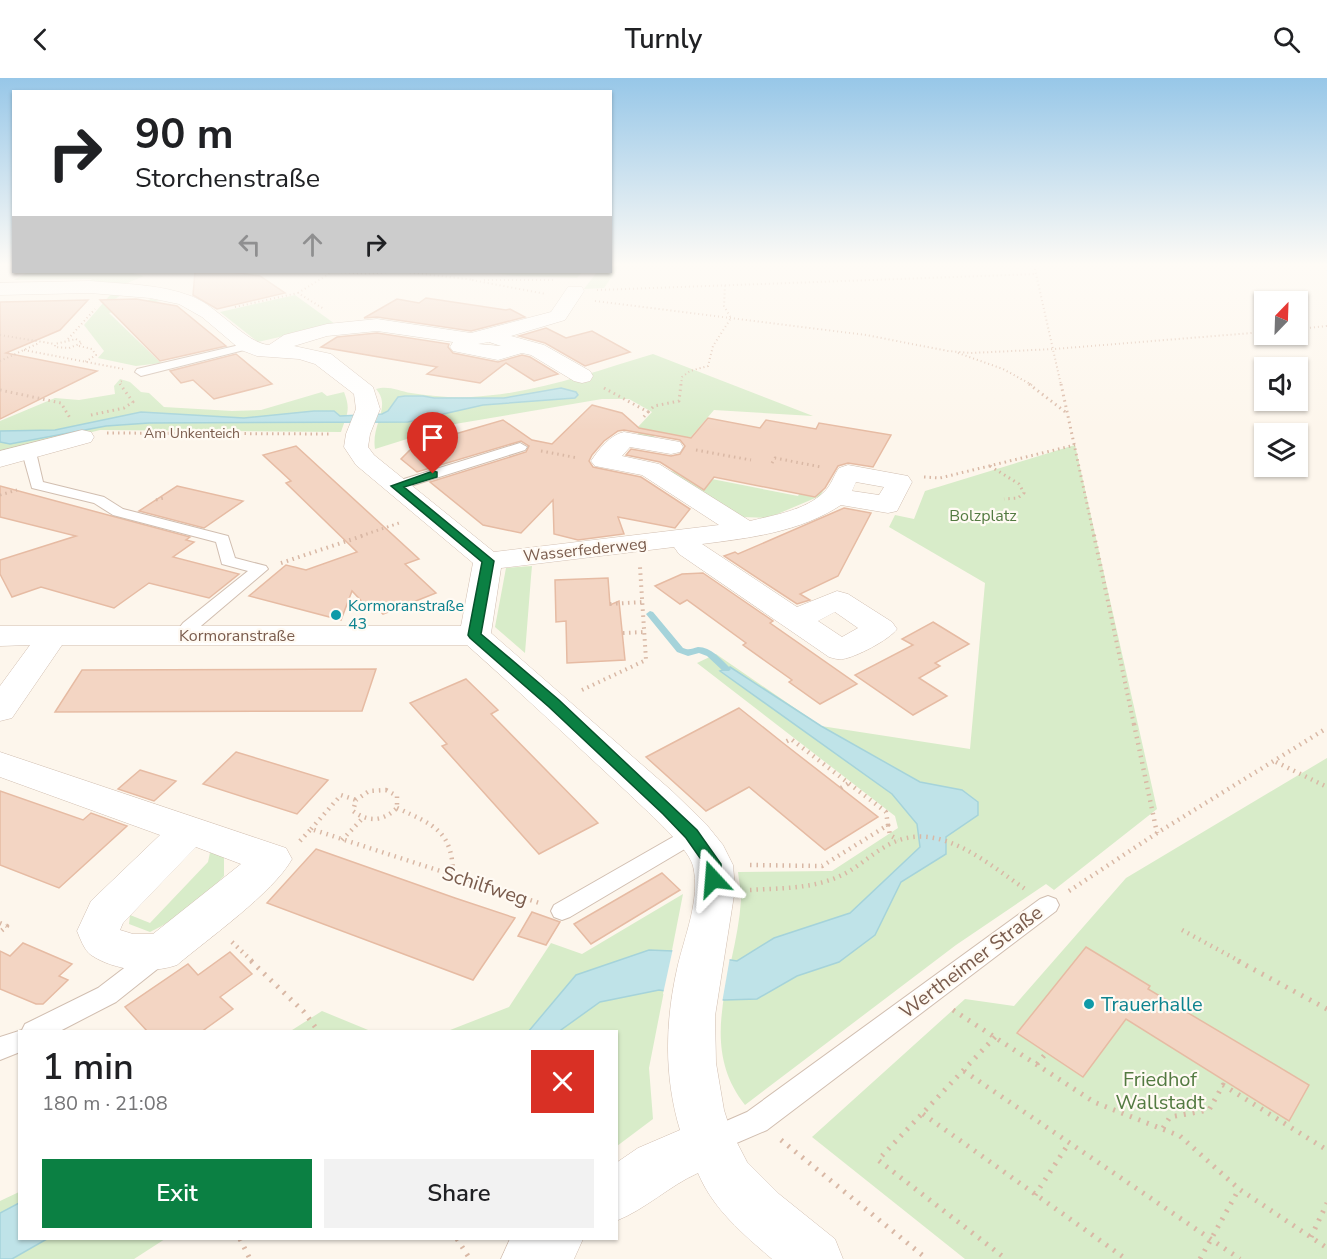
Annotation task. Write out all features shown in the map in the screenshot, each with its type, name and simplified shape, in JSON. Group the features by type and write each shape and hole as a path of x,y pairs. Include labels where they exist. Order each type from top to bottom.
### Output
{"street":[{"path":"217,320 248,346 271,352 305,354 323,358 365,392 362,424 356,447 364,460 488,561 475,635 554,703 692,834 713,878 704,948 692,1007 690,1053 694,1090 710,1142 729,1181 762,1214 815,1259"},
{"path":"521,347 498,354 460,347 481,337 543,320"},
{"path":"271,352 291,339 353,326 397,327 481,337 537,349 582,376"},
{"path":"0,459 29,452 78,425"},
{"path":"604,461 636,426 671,447 650,469"},
{"path":"604,461 650,469 746,530"},
{"path":"842,484 888,505 899,482"},
{"name":"Wasserfederweg","path":"488,561 746,530 789,520 816,509 842,484"},
{"path":"682,539 689,548 796,619"},
{"name":"Kormoranstraße","path":"0,636 475,635"},
{"path":"0,710 53,636"},
{"path":"0,764 189,830 272,859 162,952 131,952 105,942 98,931 106,914 189,830"},
{"name":"Wertheimer Straße","path":"618,1194 656,1166 710,1142"},
{"path":"529,1259 555,1240"}],"lane":[{"path":"141,372 248,346"},
{"path":"396,486 520,447"},
{"path":"29,452 37,485 99,500 118,512 223,539 228,561 260,570"},
{"path":"182,636 189,627 260,570"},
{"path":"562,911 692,834"},
{"name":"Wertheimer Straße","path":"710,1142 757,1121 1048,905"},
{"path":"38,1030 107,995 162,952"},
{"path":"0,1050 18,1041"}],"path":[{"path":"68,339 85,320"},
{"path":"343,320 353,326"},
{"path":"623,399 636,426 654,406 679,401 682,377 690,371 708,366 712,346 730,320"},
{"path":"748,320 866,335 977,358 1046,392 1068,414"},
{"path":"1047,320 1157,833"},
{"path":"1308,328 1327,326"},
{"path":"948,351 1011,352 1254,333"},
{"path":"0,335 55,344 68,339 81,340 82,343 78,346"},
{"path":"0,361 40,342"},
{"path":"55,344 55,347 60,349 78,346 92,349 96,355 85,362"},
{"path":"24,350 141,372"},
{"path":"0,390 62,403 78,425 124,408 133,402 120,386 120,382 141,372"},
{"name":"Am Unkenteich","path":"78,425 104,433 362,424"},
{"path":"899,482 909,476 940,478 1075,445"},
{"path":"520,447 593,461 604,461"},
{"path":"671,447 751,460"},
{"path":"772,463 775,458 842,484"},
{"path":"990,466 1019,484 1024,493 1018,498 1004,499"},
{"path":"260,570 428,513"},
{"path":"554,703 646,660 637,544"},
{"path":"610,604 642,603"},
{"path":"623,633 644,632"},
{"name":"Wertheimer Straße","path":"1048,905 1157,833 1276,762 1327,728"},
{"path":"783,743 791,739 886,812 890,835 898,840"},
{"path":"1276,762 1327,787"},
{"path":"841,788 849,783"},
{"path":"386,790 397,796 397,807 389,816 375,821 362,819 353,811 356,800 369,791 386,790"},
{"path":"272,859 296,846 341,795 356,800"},
{"path":"397,807 430,823 449,838 454,860 453,876"},
{"path":"342,840 362,819"},
{"path":"713,878 822,866 888,825"},
{"name":"Schilfweg","path":"311,829 562,911"},
{"path":"713,878 810,886 840,876 898,840 917,837 964,848 1048,905"},
{"path":"206,916 303,1012 317,1030"},
{"path":"0,923 7,926 0,932"},
{"path":"1182,930 1327,1009"},
{"path":"953,1011 1094,1102 1180,1136 1239,1189 1327,1248"},
{"path":"995,1037 878,1160 1006,1259"},
{"path":"1037,1064 1047,1052"},
{"path":"964,1071 1240,1259"},
{"path":"1163,1128 1170,1117 1209,1110 1224,1085 1327,1150"},
{"path":"923,1114 1126,1259"},
{"path":"757,1121 927,1259"},
{"path":"1035,1195 1069,1143"},
{"path":"1200,1259 1239,1189"},
{"path":"1311,1238 1327,1203"},
{"path":"240,1240 250,1259"},
{"path":"458,1240 470,1259"}],"green space":[{"path":"88,320 116,320 161,363 136,366 98,358 104,351 84,325"},
{"path":"230,320 330,320 335,324 258,342"},
{"path":"653,354 813,416 714,410 690,438 659,432 651,440 635,437 642,429 637,428 652,412 629,399 602,399 455,424 375,449 376,432 382,409 382,402 376,389 389,388 448,397 518,392"},
{"path":"120,379 130,382 141,392 149,393 164,407 232,411 261,410 322,392 327,396 344,392 347,412 341,432 100,430 0,455 0,421 55,398 79,400 115,394 114,386"},
{"name":"Bolzplatz","path":"1075,445 1157,809 1054,890 1046,884 956,945 745,1105 730,1081 723,1056 721,1031 723,1005 741,900 738,872 832,871 898,828 895,816 697,663 716,654 821,726 970,749 985,583 889,527 895,515 914,519 925,491"},
{"path":"666,470 798,496 809,479 828,483 820,496 768,518 742,517"},
{"path":"532,566 525,653 495,627 506,568"},
{"name":"Friedhof Wallstadt","path":"1327,758 1327,1259 965,1259 812,1137 965,999 1014,1006 1126,878"},
{"path":"211,848 224,853 224,876 208,892 180,914 150,932 129,924 130,915 150,923 208,862"},
{"path":"683,894 649,1068 653,1119 618,1145 618,1030 450,1030 509,1007 551,943 582,954"},
{"path":"322,1011 368,1030 292,1030"},
{"path":"18,1192 18,1240 163,1240 134,1259 0,1259 0,1201"}],"water":[{"path":"561,388 576,392 578,395 575,398 483,405 408,422 149,423 106,426 10,444 0,442 0,431 55,430 141,412 244,418 314,411 334,411 340,416 382,414 388,411 398,397 504,398"},
{"path":"730,667 821,726 920,782 962,790 978,802 978,815 946,837 946,854 901,882 875,935 839,962 797,976 757,999 724,1000 659,990 600,1002 561,1030 530,1030 576,975 649,950 673,951 737,961 774,938 850,913 920,847 917,824 892,794 720,671"},
{"path":"18,1204 18,1240 45,1240 12,1259 0,1259 0,1213"}],"pier":[{"path":"673,948 730,957 722,1003 663,994"}],"building":[{"path":"0,320 69,320 60,330 6,353 97,371 0,419"},
{"path":"120,320 194,320 226,346 160,361"},
{"path":"398,320 513,320 471,331"},
{"path":"546,328 566,338 592,331 630,352 585,366 545,343 519,336"},
{"path":"377,333 449,344 448,347 453,353 498,362 522,355 530,357 558,374 534,381 506,363 480,383 427,374 437,367 321,347 337,337"},
{"path":"236,354 272,384 214,399 193,380 181,383 170,371"},
{"path":"592,405 622,413 639,428 691,438 708,418 760,428 766,420 816,429 819,423 891,435 873,467 848,463 838,466 825,488 815,497 714,477 704,490 660,462 626,455 631,449 671,456 680,454 685,446 680,440 624,430 618,431 604,441 592,455 589,461 593,467 641,477 690,509 675,528 618,517 624,534 578,540 554,534 553,500 521,533 483,525 430,482 526,452 529,446 521,441 417,472 401,459 414,446 503,420 532,440 552,444"},
{"path":"296,446 419,559 405,564 436,593 383,614 374,605 368,608 352,591 341,620 249,596 286,565 306,570 357,552 286,483 291,481 263,455"},
{"path":"0,486 190,537 186,540 194,542 173,557 239,574 209,598 149,583 114,608 41,587 12,597 0,574 0,560 76,536 0,517"},
{"path":"177,486 243,501 204,528 139,511"},
{"path":"844,508 871,513 838,576 800,594 810,600 797,604 724,556 735,552 738,554"},
{"path":"703,573 773,621 770,623 857,684 820,704 789,682 792,680 743,645 746,643 687,600 680,604 655,586 682,574"},
{"path":"608,578 610,605 619,601 625,660 567,663 566,621 556,622 555,580"},
{"path":"933,622 969,644 935,663 940,666 919,678 947,696 913,715 855,675 913,645 902,639"},
{"path":"376,669 362,711 55,712 82,670"},
{"path":"466,679 498,710 491,714 598,823 539,854 442,746 447,744 410,703"},
{"path":"739,708 878,817 825,850 749,787 706,811 646,757"},
{"path":"236,752 328,780 297,814 203,784"},
{"path":"140,770 176,781 154,801 118,789"},
{"path":"0,791 83,820 91,813 127,826 59,888 0,865"},
{"path":"316,849 515,918 473,980 267,903"},
{"path":"662,873 680,890 591,944 574,924"},
{"path":"532,912 560,922 546,945 518,936"},
{"path":"23,943 72,964 59,976 68,980 43,1004 36,1004 0,989 0,951 10,956"},
{"path":"1086,947 1150,986 1148,989 1309,1085 1289,1121 1126,1019 1083,1077 1017,1033"},
{"path":"230,952 252,974 220,997 233,1009 204,1030 146,1030 125,1007 188,964 198,975"}],"waterway":[{"path":"650,614 680,650 688,653 699,650 710,654 726,669"}],"place":[{"name":"Kormoranstraße 43","path":"336,615"},
{"name":"Trauerhalle","path":"1089,1004"}],"route":[{"path":"433,474 396,486 488,561 475,635 554,703 669,810 692,834 713,864 713,879"}]}
